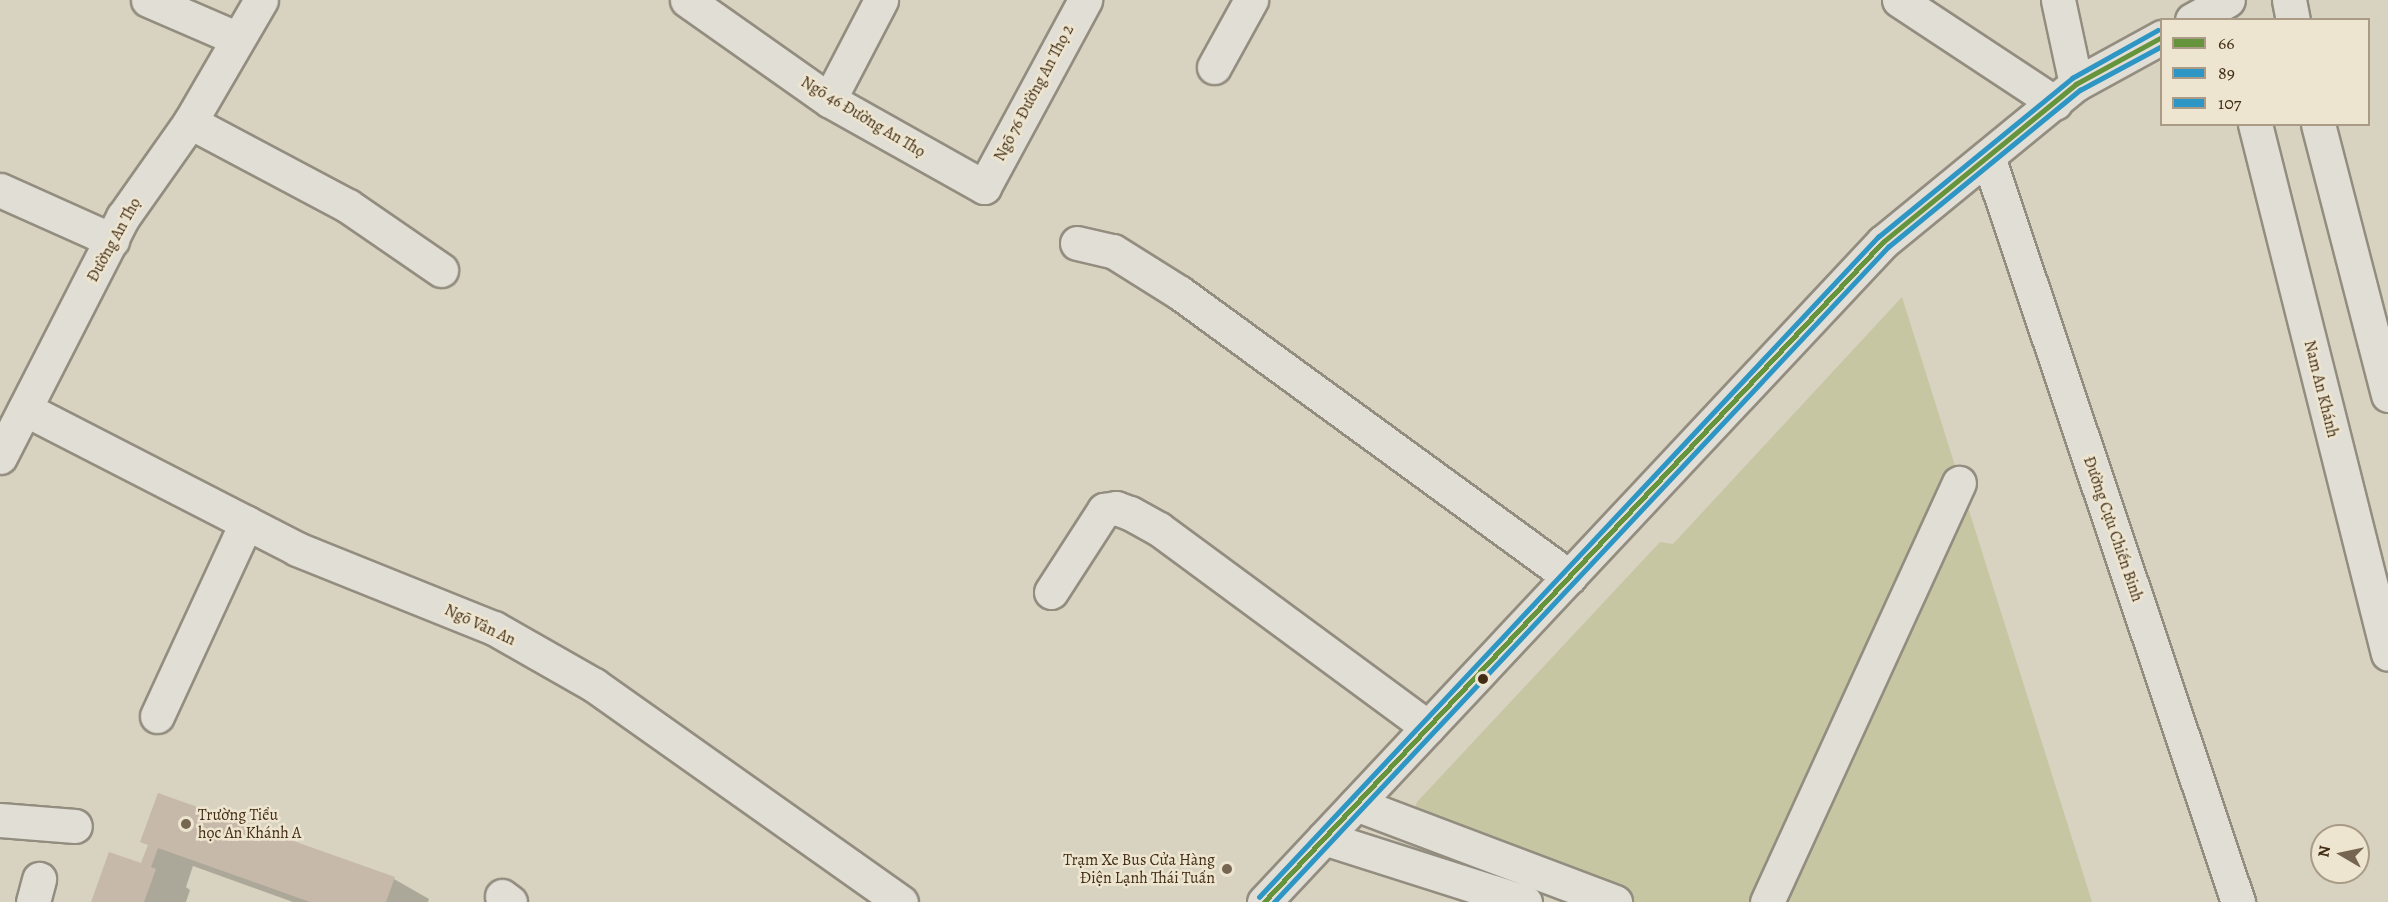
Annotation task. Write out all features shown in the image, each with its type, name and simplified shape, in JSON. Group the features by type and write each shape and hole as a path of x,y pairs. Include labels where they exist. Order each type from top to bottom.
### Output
{"street":[{"path":"148,0 236,38"},
{"name":"Đường An Thọ","path":"1,455 123,217 190,122 236,38 261,0"},
{"path":"829,100 881,0"},
{"name":"Ngõ 76 Đường An Thọ 2","path":"984,186 1085,0"},
{"path":"1214,67 1251,0"},
{"path":"1899,0 2065,93"},
{"path":"2058,0 2065,93"},
{"path":"2289,0 2294,18"},
{"name":"Ngõ 46 Đường An Thọ","path":"691,1 829,100 984,186"},
{"path":"2197,18 2228,5"},
{"path":"1264,902 1883,242 2065,93 2160,38"},
{"path":"190,122 348,206 441,270"},
{"name":"Nam An Khánh","path":"2256,126 2388,654"},
{"path":"2319,126 2388,395"},
{"name":"Đường Cựu Chiến Binh","path":"1988,157 2238,902"},
{"path":"0,190 112,240"},
{"path":"1077,243 1113,251 1180,293 1569,577"},
{"name":"Ngõ Vân An","path":"25,409 297,549 494,628 594,684 901,902"},
{"path":"1767,902 1959,483"},
{"path":"1051,592 1104,510 1130,513 1159,530 1428,727"},
{"path":"157,716 246,523"},
{"path":"1356,804 1615,902"},
{"path":"0,820 75,826"},
{"path":"1324,838 1450,889 1525,902"}],"green space":[{"path":"1902,297 2092,902 1590,902 1406,833 1417,802 1660,542 1673,544"}],"building":[{"name":"Trường Tiểu học An Khánh A","path":"158,793 395,877 386,902 310,902 158,848 151,867 156,869 144,902 91,902 109,852 141,863 148,845 140,842"}],"transit line":[{"name":"107","path":"1259,897 1878,237 2072,78 2158,30"},
{"name":"66","path":"1264,902 1883,242 2076,84 2160,38"},
{"name":"89","path":"1274,902 1888,247 2080,90 2160,47"}],"place":[{"name":"Trường Tiểu học An Khánh A","path":"186,824"},
{"name":"Trạm Xe Bus Cửa Hàng Điện Lạnh Thái Tuấn","path":"1227,869"}]}
